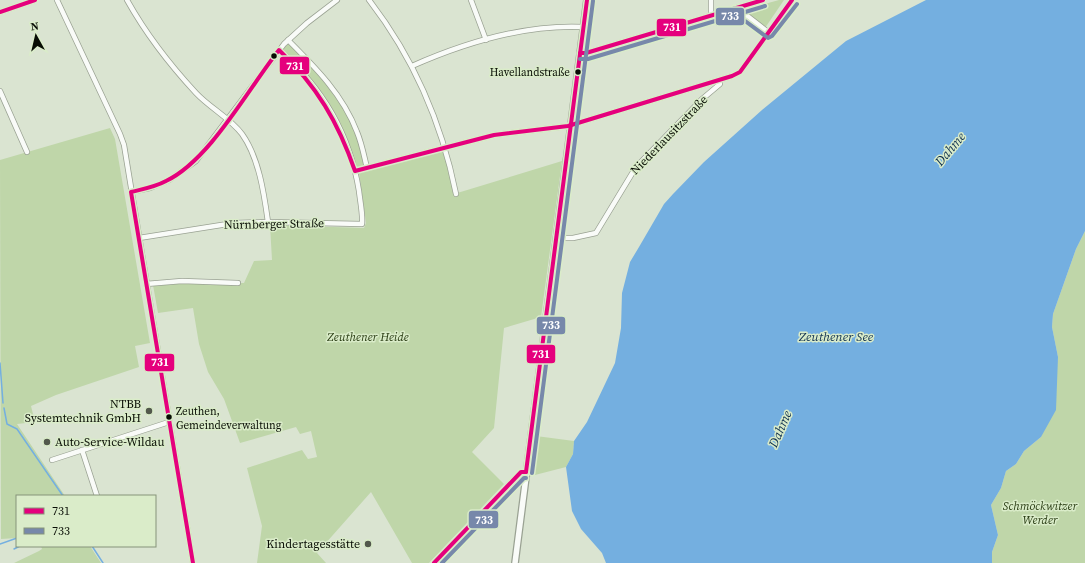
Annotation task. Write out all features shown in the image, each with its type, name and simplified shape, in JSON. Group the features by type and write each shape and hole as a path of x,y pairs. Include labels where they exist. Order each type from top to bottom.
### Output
{"main road":[{"path":"515,563 587,0"}],"street":[{"path":"0,12 35,0"},
{"path":"57,0 124,145 193,563"},
{"path":"127,0 165,57 196,93 228,120 241,134 253,156 262,186 268,222"},
{"path":"131,192 161,184 186,170 203,154 279,50 288,40 336,0"},
{"path":"369,0 390,29 412,66 434,114 445,148 456,194"},
{"path":"471,0 486,40"},
{"path":"711,0 711,16"},
{"path":"580,53 586,53 763,0"},
{"name":"Niederlausitzstraße","path":"557,238 573,238 596,233 635,168 701,100 720,84 719,81 740,72 792,0"},
{"path":"740,7 741,11 768,32"},
{"path":"412,66 444,53 486,40 529,31 584,27"},
{"path":"288,40 326,79 343,104 358,133 367,168"},
{"path":"279,50 306,77 331,111 340,129 355,171 494,135 571,125 719,81"},
{"path":"0,91 27,152"},
{"name":"Nürnberger Straße","path":"139,238 215,225 268,222 362,224 355,171"},
{"path":"146,284 182,280 238,283"},
{"path":"52,460 169,422"},
{"path":"82,450 97,495"},
{"path":"434,563 521,472 526,472"}],"green space":[{"path":"779,0 784,0 765,28 744,10"},
{"path":"289,43 318,73 343,107 356,133 364,166 357,168 346,138 321,92 282,50"},
{"path":"110,128 115,139 150,343 135,346 139,367 56,395 31,406 35,422 17,424 64,495 16,495 16,538 1,539 0,160"},
{"name":"Zeuthener Heide","path":"444,151 454,194 562,161 541,317 504,328 494,428 472,452 504,484 429,563 412,563 371,492 317,553 326,563 257,563 262,526 247,468 302,450 308,459 317,457 311,431 300,434 296,427 240,443 224,399 208,372 199,344 193,308 158,313 153,285 176,283 244,283 254,261 272,260 270,225 364,228 366,223 359,173"},
{"name":"Schmöckwitzer Werder","path":"1085,231 1085,563 992,563 992,552 998,535 991,505 1001,488 1006,471 1016,464 1024,451 1041,437 1058,357 1052,327 1053,314 1076,249"},
{"path":"536,436 574,441 573,454 566,467 531,476"},
{"path":"41,547 91,547 101,563 14,563 42,549"}],"water":[{"name":"Zeuthener See","path":"926,0 1085,0 1085,231 1076,249 1053,314 1052,327 1058,357 1056,410 1041,437 1024,451 1016,464 1006,471 1001,488 991,505 998,535 992,552 992,563 606,563 602,553 581,529 572,511 566,467 573,454 574,441 587,422 615,363 621,328 622,293 630,262 664,204 704,162 762,110 846,41"}],"waterway":[{"path":"0,363 3,403"},
{"path":"4,408 7,424 17,429 62,495"},
{"path":"0,544 16,538"},
{"path":"14,549 18,547"},
{"path":"93,547 103,563"}],"transit line":[{"name":"731","path":"0,12 35,0"},
{"name":"731","path":"526,472 587,0"},
{"name":"731","path":"580,53 586,53 763,0"},
{"name":"731","path":"193,563 131,192 166,181 182,171 198,157 213,141 279,50 305,77 325,106 341,136 355,171 494,135 568,126 732,76 740,72 792,0"},
{"name":"733","path":"532,473 593,1"},
{"name":"733","path":"734,8 737,15 768,38 772,36 797,4"},
{"name":"733","path":"580,59 588,59 765,6"},
{"name":"731","path":"434,563 521,472 526,472"},
{"name":"733","path":"442,563 524,478 526,478"}],"place":[{"name":"Havellandstraße","path":"578,72"},
{"name":"NTBB Systemtechnik GmbH","path":"149,411"},
{"name":"Zeuthen, Gemeindeverwaltung","path":"169,417"},
{"name":"Auto-Service-Wildau","path":"47,442"},
{"name":"Kindertagesstätte","path":"368,544"}],"water label":[{"name":"Dahme","path":"950,149"},
{"name":"Dahme","path":"780,429"}]}
